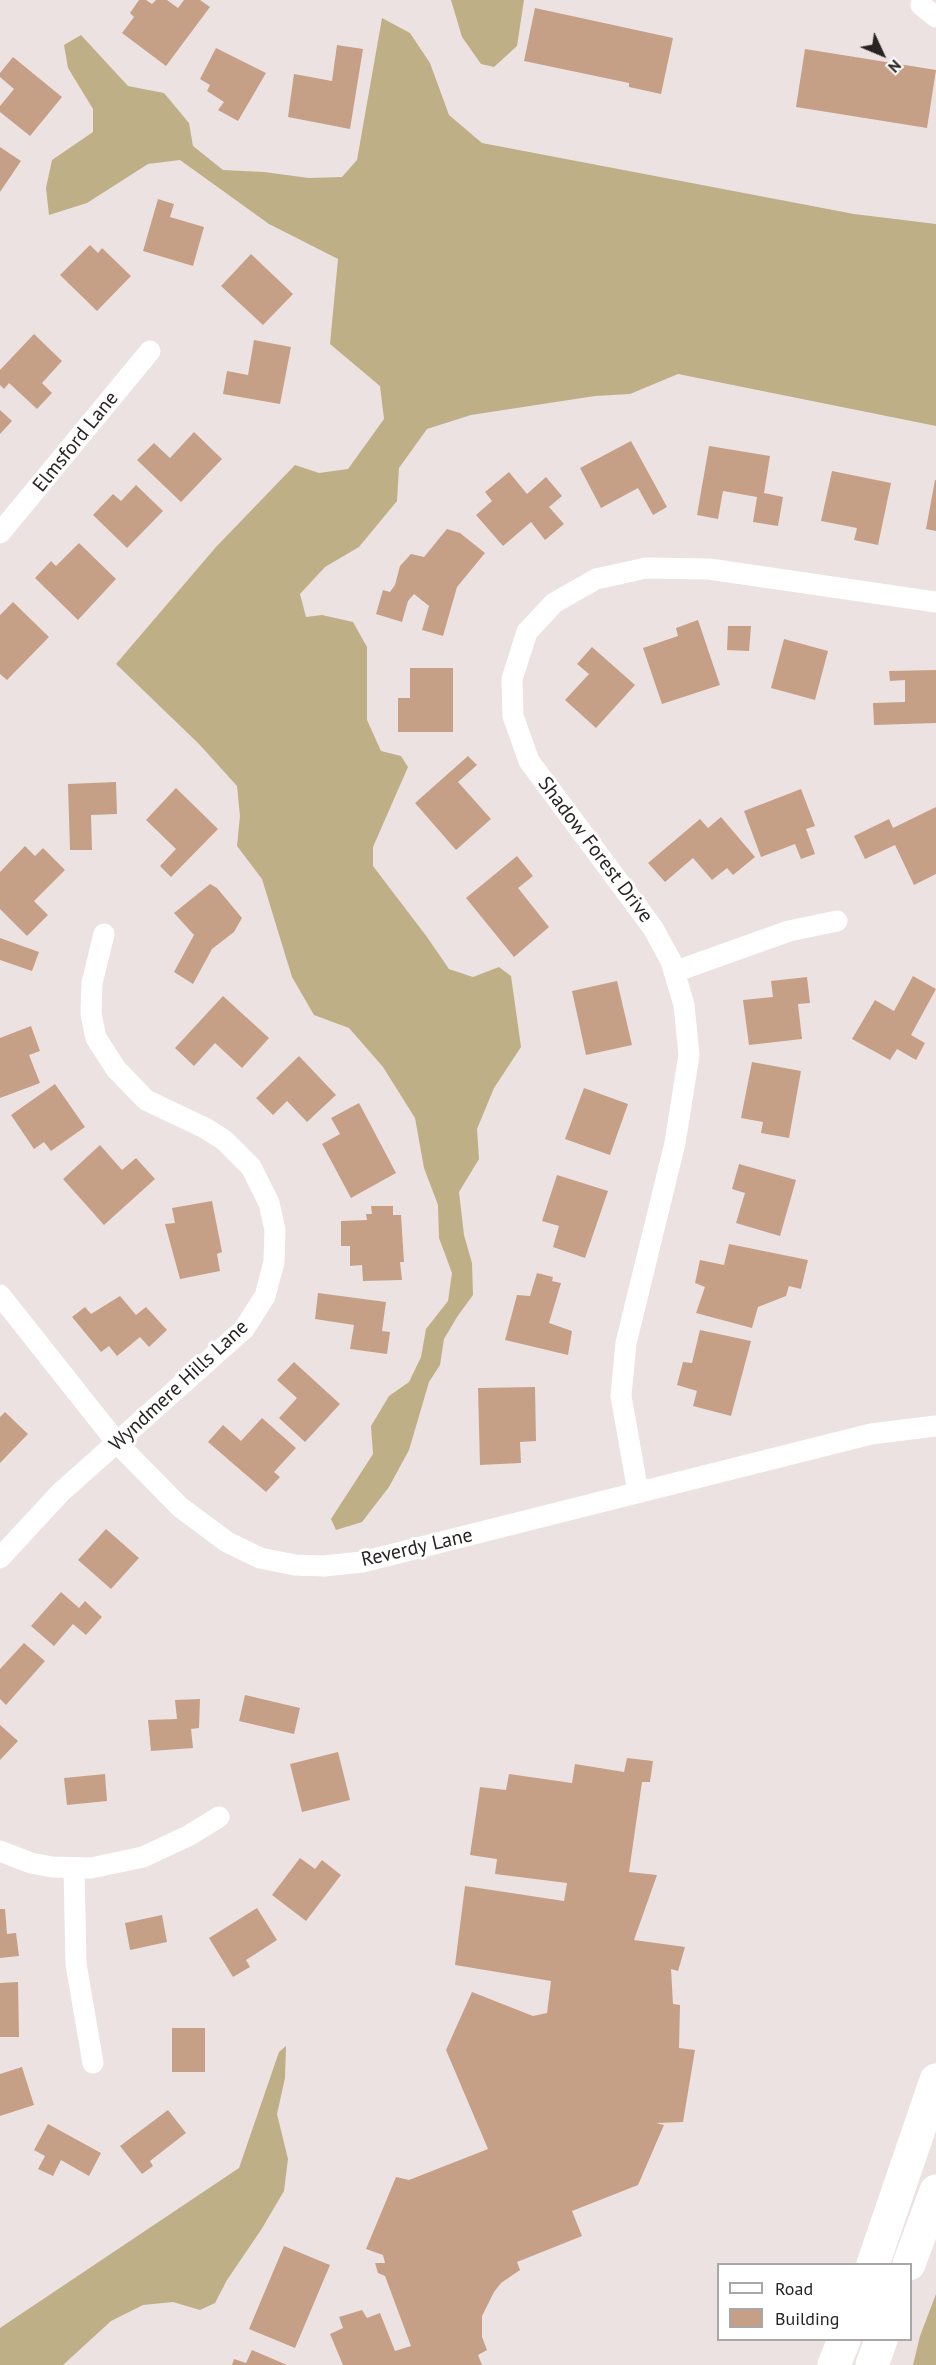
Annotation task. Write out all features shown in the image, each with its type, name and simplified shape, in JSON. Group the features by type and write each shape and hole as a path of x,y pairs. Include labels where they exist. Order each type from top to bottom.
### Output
{"main road":[{"path":"874,2263 936,2080"},
{"path":"910,2263 936,2191"},
{"path":"834,2365 844,2341"},
{"path":"872,2365 881,2341"}],"street":[{"path":"936,7 921,5 936,17"},
{"name":"Elmsford Lane","path":"0,533 150,351"},
{"name":"Shadow Forest Drive","path":"638,1492 621,1396 626,1343 675,1143 689,1055 684,1005 674,972 653,928 529,761 513,716 512,680 527,632 554,603 596,579 646,568 709,569 936,602"},
{"path":"674,972 789,931 837,921"},
{"name":"Wyndmere Hills Lane","path":"0,1558 60,1493 244,1329 256,1312 268,1286 274,1262 275,1230 269,1203 261,1184 238,1152 205,1128 146,1100 121,1075 96,1038 91,1014 92,982 104,934"},
{"name":"Reverdy Lane","path":"0,1295 118,1443 180,1507 226,1542 260,1557 295,1565 324,1566 362,1562 450,1542 871,1434 936,1426"},
{"path":"0,1851 31,1863 74,1869 107,1866 143,1857 188,1836 219,1817"},
{"path":"74,1869 76,1964 93,2063"}],"shaded area":[{"path":"451,0 524,0 517,46 494,67 481,64 462,37"},
{"path":"382,18 410,33 430,63 449,115 482,143 854,214 936,224 936,426 678,374 630,394 595,396 471,415 427,429 399,468 397,501 359,547 325,567 300,594 306,617 322,615 353,622 367,647 367,720 381,751 401,756 408,767 373,847 373,866 449,969 473,977 499,967 511,976 521,1047 494,1088 477,1129 479,1159 459,1192 464,1235 472,1263 473,1295 444,1339 440,1365 429,1382 409,1450 389,1487 362,1522 336,1530 331,1519 373,1454 371,1426 389,1396 409,1382 421,1357 426,1329 448,1301 452,1273 439,1238 438,1205 424,1168 415,1118 383,1067 349,1028 314,1015 292,977 262,879 237,846 240,816 237,786 199,744 116,664 216,547 295,465 319,473 348,469 384,419 380,386 330,344 338,259 269,224 180,160 148,164 87,203 49,215 46,188 52,160 93,132 93,109 68,68 64,45 81,35 128,86 164,93 189,123 193,146 223,170 264,172 309,178 342,177 357,160"},
{"path":"286,2046 285,2078 277,2114 288,2159 284,2191 227,2280 215,2303 200,2310 173,2302 143,2305 111,2321 63,2365 0,2365 0,2328 239,2168 279,2052"},
{"path":"936,2294 936,2365 913,2365 920,2336"}],"building":[{"path":"139,0 146,0 152,4 156,0 167,0 178,8 184,0 200,0 210,7 166,66 122,33 134,17 130,13"},
{"path":"535,8 673,38 661,94 629,87 629,83 524,61"},
{"path":"337,45 363,49 350,129 288,117 294,74 332,81"},
{"path":"216,48 266,73 238,121 218,110 224,102 207,91 210,85 200,79"},
{"path":"805,49 936,70 927,128 796,107"},
{"path":"13,57 62,97 30,136 0,112 0,106 14,89 0,77 0,73"},
{"path":"0,147 21,161 0,192"},
{"path":"158,199 174,204 170,217 204,227 193,266 143,251"},
{"path":"90,245 98,253 102,248 131,276 97,311 60,275"},
{"path":"251,254 293,294 263,325 221,286"},
{"path":"34,334 62,361 42,383 52,393 37,409 9,383 4,389 0,385 0,370"},
{"path":"254,340 291,347 280,404 223,394 227,371 248,375"},
{"path":"0,410 12,421 0,434"},
{"path":"194,432 222,459 181,502 137,460 154,443 170,458"},
{"path":"631,441 667,507 653,515 638,488 601,508 580,468"},
{"path":"709,446 770,456 764,493 783,497 778,526 753,522 757,497 723,491 718,519 697,515"},
{"path":"832,471 891,483 878,545 854,540 857,528 821,521"},
{"path":"509,472 527,494 546,477 562,496 549,507 564,524 545,540 531,522 503,546 476,515 492,501 485,492"},
{"path":"936,480 936,531 926,529"},
{"path":"136,485 163,511 127,548 93,515 113,494 121,501"},
{"path":"447,529 460,533 485,553 457,587 443,636 422,630 429,606 414,594 408,601 402,622 376,614 383,590 390,592 395,585 400,566 411,554 424,557"},
{"path":"79,543 116,579 78,620 35,578 51,561 56,566"},
{"path":"13,602 49,637 7,680 0,674 0,615"},
{"path":"698,620 720,685 662,704 643,648 678,636 676,628"},
{"path":"728,626 751,626 749,651 727,650"},
{"path":"784,639 828,651 815,700 771,688"},
{"path":"592,647 635,685 596,728 565,700 589,674 577,664"},
{"path":"410,668 453,668 453,732 398,732 398,698 410,698"},
{"path":"936,670 936,723 874,725 873,703 905,702 905,680 890,681 889,671"},
{"path":"468,756 477,765 458,782 491,819 456,850 415,803"},
{"path":"116,782 117,814 91,815 92,850 70,850 68,784"},
{"path":"176,788 218,829 171,877 160,866 176,849 146,820"},
{"path":"801,789 815,826 806,829 815,854 801,859 795,844 761,857 744,811"},
{"path":"936,807 936,874 914,885 895,845 865,859 854,836 889,819 893,828"},
{"path":"721,817 755,857 733,875 727,868 712,880 693,858 665,882 648,863 700,819 708,828"},
{"path":"25,846 35,856 43,848 65,870 34,901 48,915 27,936 0,909 0,872"},
{"path":"517,856 533,876 518,888 549,927 514,957 466,898"},
{"path":"210,884 217,888 242,918 234,932 212,949 193,984 174,972 194,935 174,913"},
{"path":"0,938 39,952 32,971 0,960"},
{"path":"913,976 936,989 911,1035 925,1043 916,1060 897,1049 890,1060 852,1039 875,1000 894,1011"},
{"path":"807,977 810,1003 798,1004 802,1039 749,1045 743,1000 773,997 771,981"},
{"path":"617,981 632,1045 586,1055 572,991"},
{"path":"223,996 269,1038 242,1068 215,1043 194,1066 175,1048"},
{"path":"31,1026 40,1051 29,1055 40,1083 0,1098 0,1038"},
{"path":"299,1056 336,1095 307,1122 287,1101 273,1115 256,1098"},
{"path":"752,1062 801,1071 789,1138 761,1133 763,1122 741,1118"},
{"path":"55,1084 85,1127 51,1151 44,1142 34,1149 11,1115"},
{"path":"584,1088 628,1104 610,1155 565,1139"},
{"path":"359,1103 396,1173 351,1198 322,1144 340,1134 331,1118"},
{"path":"100,1145 122,1170 136,1158 155,1179 104,1225 63,1179"},
{"path":"739,1164 796,1180 780,1236 736,1223 745,1193 732,1189"},
{"path":"557,1175 608,1191 585,1258 553,1247 559,1226 542,1221"},
{"path":"212,1201 222,1252 217,1254 220,1271 180,1279 165,1224 175,1223 172,1208"},
{"path":"371,1206 393,1206 393,1215 401,1215 404,1262 400,1262 402,1280 363,1281 362,1265 350,1266 350,1246 341,1246 341,1221 367,1220 366,1214 372,1214"},
{"path":"729,1244 808,1260 801,1289 789,1286 786,1296 758,1307 752,1328 696,1313 705,1287 695,1283 700,1260 724,1265"},
{"path":"537,1273 553,1277 552,1281 561,1283 549,1323 572,1331 568,1355 505,1340 517,1295 530,1296"},
{"path":"318,1293 386,1302 382,1331 390,1332 387,1354 350,1349 354,1325 315,1319"},
{"path":"120,1296 136,1315 146,1307 167,1330 149,1347 140,1337 117,1356 109,1346 101,1352 72,1317 85,1307 91,1314"},
{"path":"700,1330 751,1341 731,1416 693,1406 697,1391 677,1385 683,1362 692,1363"},
{"path":"294,1362 340,1404 305,1442 279,1418 297,1398 277,1380"},
{"path":"535,1387 536,1441 520,1442 521,1463 480,1465 478,1388"},
{"path":"5,1412 28,1434 0,1463 0,1417"},
{"path":"262,1418 296,1448 274,1472 280,1477 266,1492 208,1442 223,1425 241,1441"},
{"path":"106,1529 139,1558 111,1589 78,1560"},
{"path":"61,1592 79,1608 85,1601 102,1617 86,1635 73,1624 54,1646 31,1626"},
{"path":"24,1643 45,1661 6,1705 0,1699 0,1669"},
{"path":"245,1695 300,1708 294,1734 239,1721"},
{"path":"200,1699 199,1728 191,1729 193,1748 151,1751 148,1720 177,1719 175,1700"},
{"path":"0,1725 18,1741 0,1760"},
{"path":"338,1752 350,1800 302,1812 290,1764"},
{"path":"627,1758 653,1761 650,1782 642,1782 629,1872 657,1875 634,1940 685,1947 678,1971 671,1969 673,2004 680,2005 679,2048 695,2050 683,2122 656,2123 664,2125 638,2185 572,2211 582,2236 517,2262 520,2270 501,2283 482,2316 482,2337 487,2350 478,2355 482,2365 343,2365 330,2334 343,2328 339,2317 362,2310 367,2318 380,2313 395,2351 411,2346 385,2276 378,2273 375,2263 385,2263 383,2255 366,2249 396,2177 409,2180 488,2149 446,2050 472,1992 533,2016 547,2013 551,1981 455,1965 465,1886 564,1901 567,1883 495,1874 497,1859 470,1855 480,1787 506,1790 509,1774 572,1783 575,1764 624,1772"},
{"path":"105,1774 107,1801 67,1805 64,1778"},
{"path":"300,1858 315,1869 322,1860 341,1875 306,1921 272,1895"},
{"path":"257,1908 277,1940 246,1960 250,1967 233,1977 209,1938"},
{"path":"0,1909 5,1909 7,1934 16,1933 19,1956 0,1958"},
{"path":"162,1915 167,1942 130,1950 125,1923"},
{"path":"18,1982 19,2037 0,2037 0,1983"},
{"path":"172,2028 205,2028 205,2072 172,2072"},
{"path":"22,2067 34,2105 0,2116 0,2074"},
{"path":"168,2110 186,2133 150,2161 153,2166 142,2174 120,2146"},
{"path":"48,2124 101,2153 89,2176 61,2160 53,2176 38,2169 45,2156 34,2150"},
{"path":"284,2246 330,2265 295,2348 249,2329"},
{"path":"252,2350 287,2365 232,2365 234,2359 246,2363"}]}
